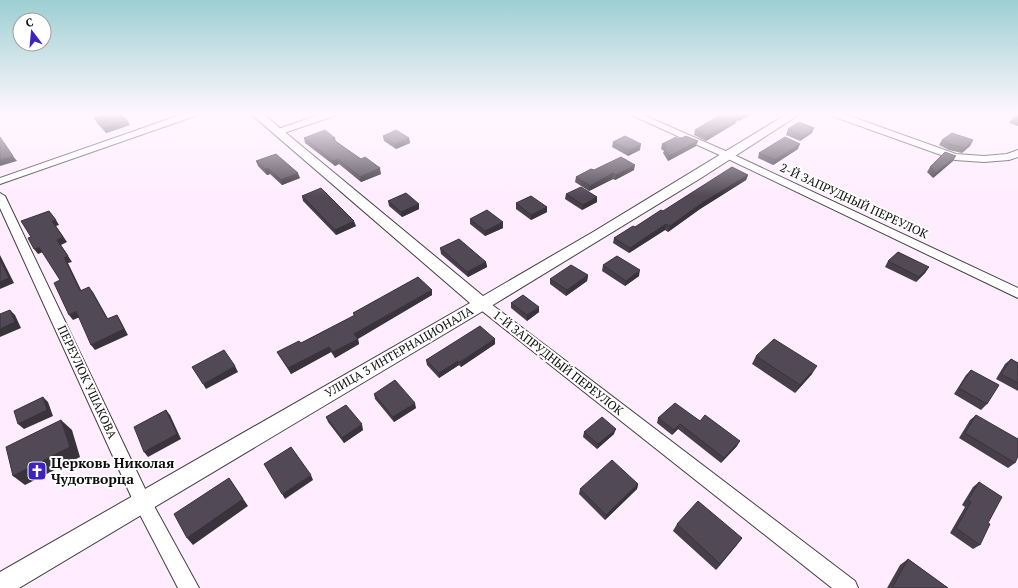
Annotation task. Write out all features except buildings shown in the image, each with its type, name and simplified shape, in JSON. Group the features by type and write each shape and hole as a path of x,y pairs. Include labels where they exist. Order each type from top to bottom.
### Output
{"street":[{"path":"0,181 113,141"},
{"name":"1-Й ЗАПРУДНЫЙ ПЕРЕУЛОК","path":"289,141 482,304 848,588"},
{"name":"2-Й ЗАПРУДНЫЙ ПЕРЕУЛОК","path":"696,141 1018,293"},
{"name":"УЛИЦА 3 ИНТЕРНАЦИОНАЛА","path":"0,586 142,501 482,304 749,141"},
{"path":"910,141 955,158 984,160 1009,158 1018,153"},
{"name":"ПЕРЕУЛОК УШАКОВА","path":"0,196 142,501 189,588"}],"place":[{"name":"Церковь Николая Чудотворца","path":"37,471"}]}
